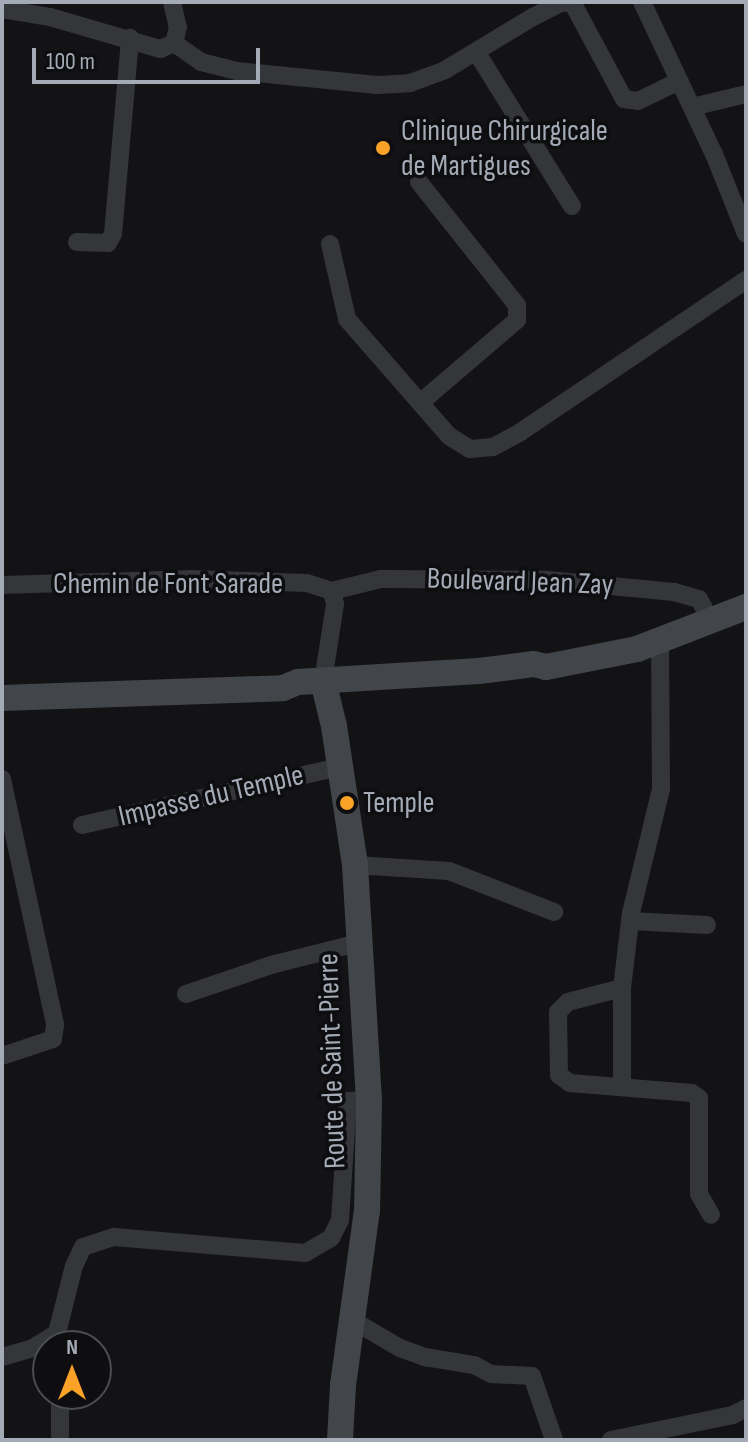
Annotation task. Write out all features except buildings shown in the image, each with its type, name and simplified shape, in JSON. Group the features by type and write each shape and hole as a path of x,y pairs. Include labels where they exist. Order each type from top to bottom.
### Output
{"main road":[{"path":"2,698 283,688 334,680 479,671 534,664 546,667 601,658 706,615 741,595 746,597"},
{"path":"706,615 746,607"},
{"path":"2,690 280,675 334,680"},
{"path":"334,680 334,726"},
{"name":"Route de Saint-Pierre","path":"334,680 334,726 355,865 369,1100 367,1210 343,1385 340,1440"}],"street":[{"path":"172,2 178,27 174,43"},
{"path":"174,43 201,62 237,71 377,85 410,83 477,53 533,17 561,3 572,2 624,99 638,101 679,81"},
{"path":"642,2 692,107 746,234"},
{"path":"2,9 50,17 160,49 174,43"},
{"path":"77,242 90,246 108,243 113,234 130,38"},
{"path":"477,53 572,206"},
{"path":"692,107 746,94"},
{"path":"419,182 517,305 517,320 421,402"},
{"path":"330,244 347,319 458,445 470,449 493,447 746,280"},
{"name":"Boulevard Jean Zay","path":"332,591 380,579 547,580 674,592 699,599 706,615"},
{"name":"Chemin de Font Sarade","path":"2,585 158,581 307,583 332,591"},
{"path":"332,591 335,604 328,639 334,680"},
{"path":"622,1086 622,988 630,921 661,789 658,633"},
{"path":"328,639 334,680"},
{"name":"Impasse du Temple","path":"82,825 340,767"},
{"path":"2,779 54,1033 53,1039 2,1056"},
{"path":"355,865 449,871 554,912"},
{"path":"630,921 707,925"},
{"path":"186,994 271,965 361,945"},
{"path":"622,988 562,1007 558,1012 556,1058 559,1075 570,1083 692,1093 699,1098 699,1194 711,1215"},
{"path":"60,1330 74,1266 83,1247 114,1237 305,1253 331,1238 340,1220 348,1101 369,1100"},
{"path":"352,1320 400,1348 425,1357 474,1365 491,1374 532,1376 554,1440"},
{"path":"2,1357 32,1348"},
{"path":"611,1440 664,1435 733,1415 746,1408"},
{"path":"60,1410 60,1440"}],"place":[{"name":"Clinique Chirurgicale de Martigues","path":"383,148"},
{"name":"Temple","path":"347,803"}]}
